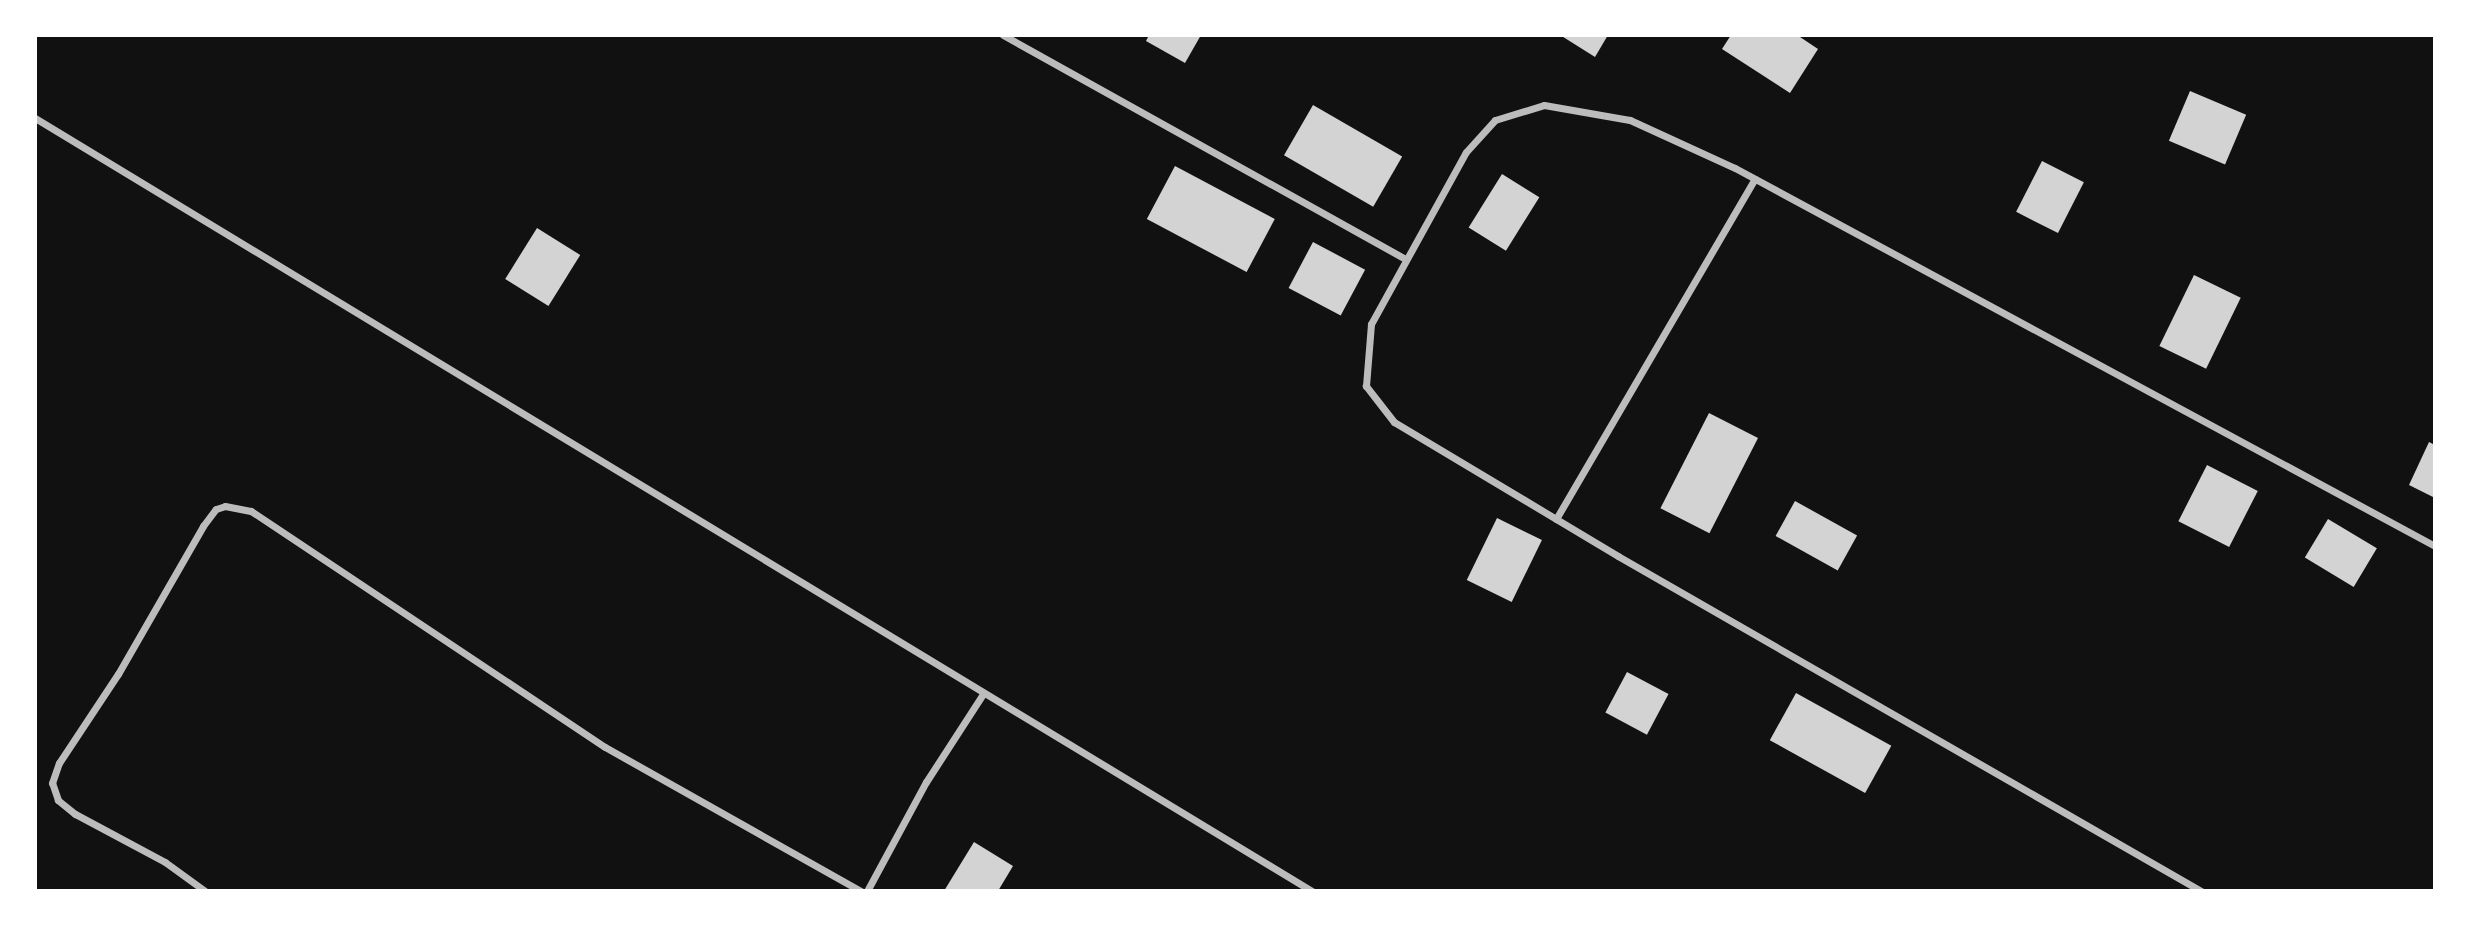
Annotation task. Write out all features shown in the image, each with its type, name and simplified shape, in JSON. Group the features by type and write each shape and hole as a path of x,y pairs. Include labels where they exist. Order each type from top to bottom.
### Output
{"street":[{"path":"1003,35 1406,259"},
{"path":"2201,891 1556,519 1394,422 1366,386 1371,324 1466,152 1494,120 1544,105 1630,120 1755,179 2435,547"},
{"path":"35,118 1312,891"},
{"path":"1556,519 1755,179"},
{"path":"205,891 165,862 75,814 58,800 52,783 60,762 118,674 204,526 216,509 225,506 251,511 605,747 861,891"},
{"path":"867,891 926,782 983,694"}],"building":[{"path":"1149,35 1201,35 1185,63 1146,41"},
{"path":"1560,35 1608,35 1595,57"},
{"path":"1731,35 1797,35 1818,49 1790,93 1722,49"},
{"path":"2190,91 2246,115 2225,165 2169,141"},
{"path":"1313,105 1402,156 1373,207 1284,155"},
{"path":"2042,161 2084,182 2058,233 2016,212"},
{"path":"1175,166 1275,219 1247,272 1147,219"},
{"path":"1502,174 1539,197 1506,251 1469,227"},
{"path":"537,228 580,255 548,306 505,279"},
{"path":"1313,242 1365,270 1341,316 1289,288"},
{"path":"2194,275 2241,298 2206,369 2159,346"},
{"path":"1709,413 1758,438 1709,533 1660,508"},
{"path":"2429,442 2435,445 2435,498 2409,485"},
{"path":"2207,465 2258,491 2229,547 2178,521"},
{"path":"1795,501 1857,535 1838,570 1776,536"},
{"path":"1497,518 1542,540 1512,602 1467,580"},
{"path":"2328,519 2377,548 2354,587 2305,558"},
{"path":"1627,672 1668,694 1647,735 1605,713"},
{"path":"1796,693 1891,746 1865,793 1770,740"},
{"path":"974,842 1013,866 998,891 944,891"}]}
